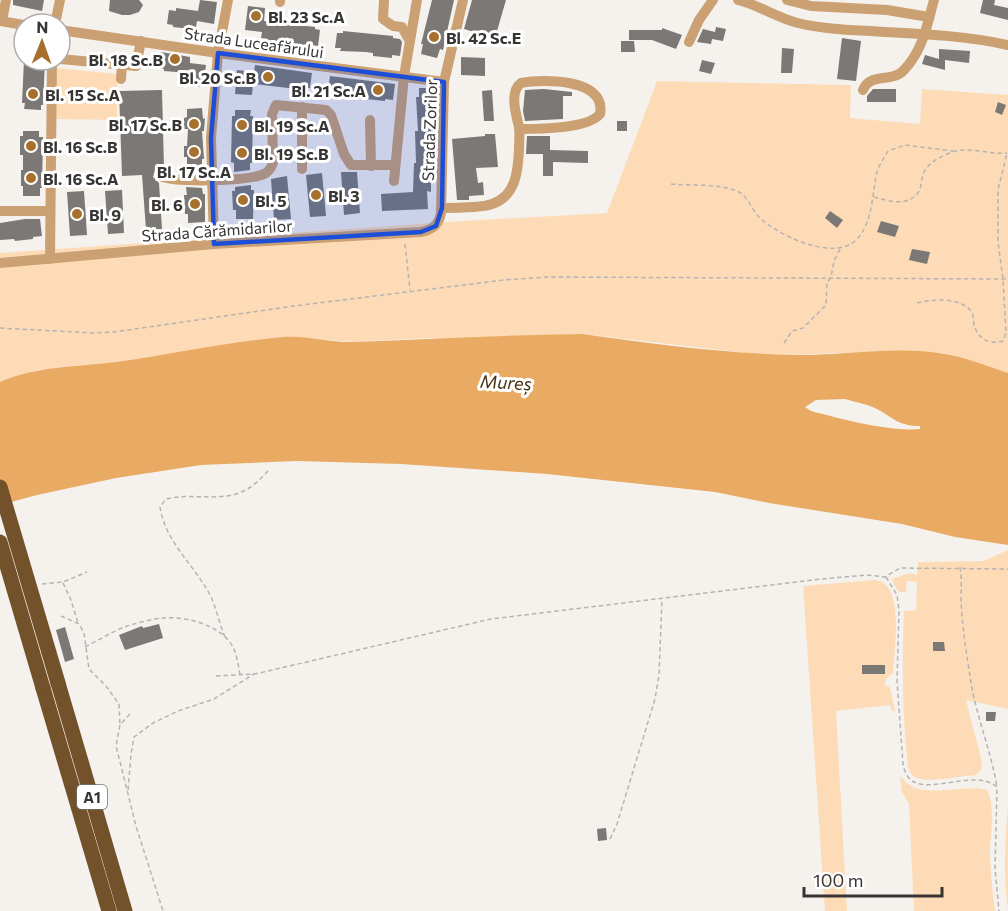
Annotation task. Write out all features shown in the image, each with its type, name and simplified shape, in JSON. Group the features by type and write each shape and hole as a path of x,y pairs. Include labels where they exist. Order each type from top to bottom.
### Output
{"highway":[{"name":"A1","path":"0,487 125,911"},
{"name":"A1","path":"0,542 109,911"}],"street":[{"path":"1,21 6,0"},
{"path":"214,244 211,138 218,53 228,0"},
{"path":"384,0 383,19 393,26 402,27 409,40"},
{"path":"394,181 404,76 417,0"},
{"name":"Strada Zorilor","path":"436,226 442,208 444,82 463,0"},
{"path":"689,42 699,20 713,0"},
{"path":"738,0 775,16 799,23 833,28 984,40 1008,45"},
{"path":"788,0 811,6 887,10 929,16"},
{"path":"863,90 872,80 900,74 905,70 923,42 934,0"},
{"name":"Strada Luceafărului","path":"72,32 444,82"},
{"path":"72,60 136,66 141,41"},
{"path":"121,79 122,65"},
{"path":"50,259 52,72"},
{"path":"442,208 483,206 495,203 504,196 518,176 519,129 515,90 521,83 547,81 580,85 592,91 601,103 600,114 593,119 566,126 519,129"},
{"path":"160,176 176,180 211,180 256,176 269,170 273,163 274,107 319,108 331,115 347,161 355,166 395,165"},
{"path":"302,107 302,169"},
{"path":"370,120 370,166"},
{"path":"0,211 49,211"},
{"name":"Strada Cărămidarilor","path":"0,263 214,244 427,231 436,226"}],"path":[{"path":"671,184 725,187 742,194 759,217 779,232 808,245 840,248 855,241 865,225 874,196 878,170 888,152 905,145 953,151 974,149 995,154 1008,152 998,190 998,242 1006,333 1003,341 996,343 986,341 979,336 974,325 974,316 969,309 954,302 931,299 917,303"},
{"path":"874,196 887,201 904,202 918,193 924,171 935,160 953,151"},
{"path":"404,232 410,290"},
{"path":"784,343 792,331 803,328 826,305 827,283 840,248"},
{"path":"0,328 114,332 410,290 548,277 1008,279"},
{"path":"225,637 208,592 167,531 160,507 166,499 182,495 227,496 249,488 270,469"},
{"path":"960,567 962,609 971,683 980,724 993,762 997,787 995,869 999,911"},
{"path":"216,676 255,674 491,619 821,579 867,575 885,577 900,568 1008,569"},
{"path":"34,586 63,582 87,572"},
{"path":"885,577 897,595 899,610 897,681 906,775 916,783 952,783 981,779 997,787"},
{"path":"63,582 84,633 89,669 106,686 119,704 120,725 116,746 163,911"},
{"path":"610,839 617,824 655,699 659,675 662,597"},
{"path":"61,616 79,624"},
{"path":"86,647 125,627 163,618 182,618 208,626 225,637 232,645 236,655 240,675"},
{"path":"128,793 134,737 153,723 178,711 214,699 255,674"},
{"path":"120,725 130,714"}],"highlighted area":[{"path":"218,53 444,82 442,208 436,226 421,232 214,244 211,138"}],"shaded area":[{"path":"72,70 117,74 117,120 54,119 57,72 72,72"},
{"path":"657,81 851,85 850,118 920,124 922,89 1008,95 1008,373 985,365 883,351 794,355 746,353 583,334 353,342 285,337 82,367 38,370 0,382 0,253 607,213"},
{"path":"1008,550 1008,709 966,700 982,762 981,770 976,775 937,780 917,778 911,774 908,767 903,670 904,611 916,610 917,582 907,581 906,592 899,592 892,579 910,573 917,575 918,562 984,561"},
{"path":"874,580 884,583 894,601 896,626 893,673 886,679 885,686 890,687 895,711 892,711 890,705 836,711 847,911 825,911 803,586"},
{"path":"900,776 919,789 987,790 992,812 990,855 995,911 914,911 909,804 902,792"},
{"path":"1008,806 1008,910 1005,858"}],"water":[{"name":"Mureș","path":"583,334 687,348 766,354 810,355 920,351 956,356 1008,373 1008,545 715,492 547,474 401,464 297,461 201,465 116,478 0,505 0,382 14,377 42,370 116,362 283,337 355,342","holes":["845,399 873,407 901,423 920,426 920,429 894,429 866,424 811,411 805,407 816,400"]}],"building":[{"path":"13,0 44,0 42,11 13,5"},
{"path":"110,0 139,0 143,5 139,12 122,15 109,11"},
{"path":"200,0 217,2 214,24 197,21 196,28 191,29 167,24 169,10 176,11 176,8 198,11"},
{"path":"432,0 454,0 443,50 440,49 437,58 421,54 423,44 421,44"},
{"path":"472,0 506,0 495,38 464,29"},
{"path":"983,0 995,0 994,5 1008,8 1008,20 980,13"},
{"path":"248,6 265,8 264,21 315,27 320,30 318,46 267,41 268,39 261,38 262,32 245,30"},
{"path":"716,27 726,29 723,41 712,39 711,44 697,42 703,29 715,32"},
{"path":"662,28 682,35 676,49 652,40 629,40 629,30 662,30"},
{"path":"343,31 393,36 393,38 400,39 402,42 400,56 392,55 392,58 373,56 373,53 366,52 340,51 341,48 335,48 337,33 343,33"},
{"path":"842,38 861,41 856,81 837,79"},
{"path":"621,41 634,41 635,52 621,52"},
{"path":"782,48 794,49 792,73 781,73"},
{"path":"939,49 970,51 969,63 945,60 945,70 922,64 925,55 939,59"},
{"path":"161,52 190,57 190,63 206,65 203,87 187,85 188,73 164,71 160,68"},
{"path":"461,57 485,58 485,76 461,75"},
{"path":"702,60 715,63 711,74 699,71"},
{"path":"255,65 312,73 310,88 305,88 305,90 253,84 252,95 235,94 237,70 254,72"},
{"name":"Bl. 15 Sc.A","path":"23,72 44,72 41,110 24,109 25,103 22,103"},
{"path":"330,76 395,84 393,100 334,95 328,92"},
{"path":"419,88 435,88 436,98 433,181 431,181 431,192 427,191 428,209 382,211 381,194 413,192 414,163 416,163 415,131 418,131 416,97 419,97"},
{"path":"544,89 572,92 572,96 563,96 563,119 525,121 523,111 525,90"},
{"path":"873,89 896,89 896,102 867,102 867,96"},
{"path":"162,90 164,169 155,170 153,177 159,183 162,229 146,230 142,175 122,176 119,91"},
{"path":"492,90 494,121 484,121 482,91"},
{"path":"998,102 1006,105 1002,115 995,112"},
{"path":"202,108 203,119 205,118 204,131 202,131 204,159 202,159 202,165 187,165 184,146 187,146 188,129 184,129 184,118 187,117 187,109"},
{"path":"235,110 251,110 250,116 253,116 250,170 234,172 234,163 231,162 232,116 235,116"},
{"path":"617,121 627,121 627,131 617,131"},
{"path":"23,131 39,131 39,137 43,137 40,196 23,196 21,170 23,170 23,155 20,155 20,136 23,136"},
{"path":"485,134 495,134 498,167 476,168 478,183 483,182 484,195 469,196 469,200 457,200 452,139 485,136"},
{"path":"527,136 550,136 550,150 588,151 588,163 553,162 553,176 543,176 543,154 526,154"},
{"path":"341,172 357,172 360,213 344,215"},
{"name":"Bl. 3","path":"322,173 326,216 310,217 306,175"},
{"path":"287,176 291,219 274,220 271,179"},
{"name":"Bl. 5","path":"251,185 251,190 254,190 253,219 236,219 232,191 235,191 235,187"},
{"name":"Bl. 6","path":"186,187 202,188 205,194 205,222 188,223 188,214 185,214"},
{"path":"122,190 124,233 108,234 105,191"},
{"name":"Bl. 9","path":"84,191 87,235 70,236 67,192"},
{"path":"830,211 843,220 837,228 825,218"},
{"path":"40,219 42,236 15,241 14,239 0,240 0,223"},
{"path":"881,221 899,226 895,237 877,232"},
{"path":"912,249 930,252 927,264 909,260"},
{"path":"159,624 163,638 125,650 119,635 142,626 143,628"},
{"path":"65,627 74,659 65,662 56,630"},
{"path":"933,642 944,642 945,651 933,651"},
{"path":"862,665 885,665 885,674 862,674"},
{"path":"986,712 996,712 995,721 986,721"},
{"path":"606,828 607,840 598,841 597,829"}],"place":[{"name":"Bl. 23 Sc.A","path":"256,16"},
{"name":"Bl. 42 Sc.E","path":"434,37"},
{"name":"Bl. 18 Sc.B","path":"175,59"},
{"name":"Bl. 20 Sc.B","path":"268,77"},
{"name":"Bl. 21 Sc.A","path":"378,90"},
{"name":"Bl. 15 Sc.A","path":"33,94"},
{"name":"Bl. 17 Sc.B","path":"194,124"},
{"name":"Bl. 19 Sc.A","path":"242,125"},
{"name":"Bl. 16 Sc.B","path":"31,146"},
{"name":"Bl. 17 Sc.A","path":"194,152"},
{"name":"Bl. 19 Sc.B","path":"242,153"},
{"name":"Bl. 16 Sc.A","path":"31,178"},
{"name":"Bl. 3","path":"316,195"},
{"name":"Bl. 5","path":"243,200"},
{"name":"Bl. 6","path":"195,204"},
{"name":"Bl. 9","path":"77,214"}]}
